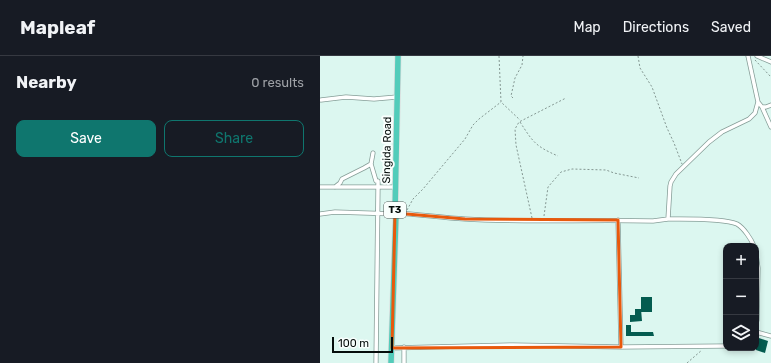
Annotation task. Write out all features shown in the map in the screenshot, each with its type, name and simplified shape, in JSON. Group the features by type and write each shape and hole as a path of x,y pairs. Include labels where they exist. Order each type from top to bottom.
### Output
{"highway":[{"name":"Singida Road","path":"391,363 396,214 398,56"}],"street":[{"path":"748,56 758,102 762,107 771,127"},
{"path":"757,56 771,62"},
{"path":"321,100 346,98 374,100 397,97"},
{"path":"668,219 671,182 676,174 684,168 709,142 722,132 753,116 758,102"},
{"path":"762,107 771,105"},
{"path":"373,153 371,164 376,180 378,181 379,214 376,363"},
{"path":"334,187 340,183 342,179 371,164"},
{"path":"320,187 396,187"},
{"path":"320,214 335,212 405,214 465,219 543,221 653,221 668,219 713,220 738,225 751,239 753,243"},
{"path":"618,220 621,347"},
{"path":"757,315 758,279"},
{"path":"759,333 771,336"},
{"path":"392,348 540,345 621,347 723,346"},
{"path":"404,347 404,363"}],"path":[{"path":"499,56 501,102 520,121 531,140 536,145 558,156"},
{"path":"513,98 510,96 514,78 522,65 523,56"},
{"path":"638,56 640,68 652,87 684,168"},
{"path":"753,56 771,77"},
{"path":"533,220 516,145 515,129 520,121 566,98"},
{"path":"405,214 413,199 465,139 473,125 501,102"},
{"path":"543,221 546,209 546,190 561,172 572,170 602,170 639,178"},
{"path":"687,363 708,345"}],"highlighted area":[{"path":"395,213 465,219 618,220 621,347 392,348"}],"building":[{"path":"641,297 652,297 652,312 641,312"},
{"path":"635,309 641,309 642,321 630,322 630,315 635,315"},
{"path":"626,325 631,325 631,332 653,332 654,336 626,336"},
{"path":"759,338 768,341 765,353 759,351"}]}
